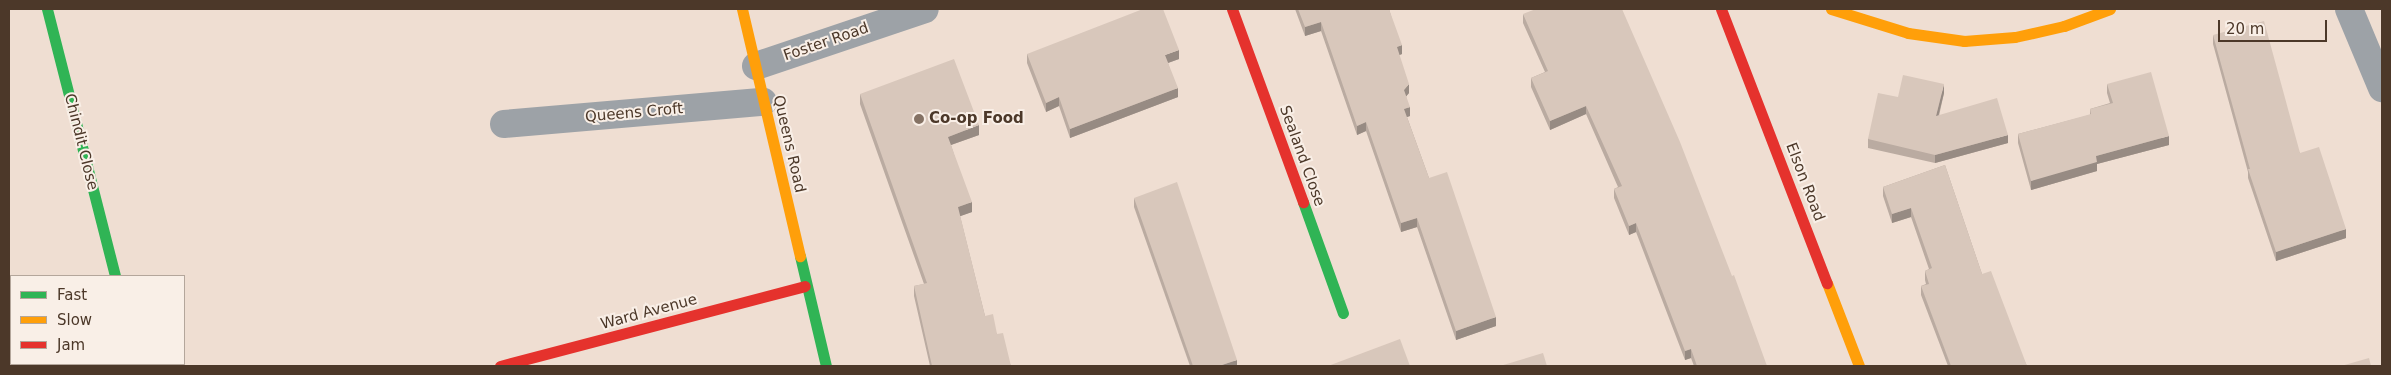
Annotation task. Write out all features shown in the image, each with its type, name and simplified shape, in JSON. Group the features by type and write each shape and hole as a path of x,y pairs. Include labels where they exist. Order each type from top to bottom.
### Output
{"street":[{"name":"Chindit Close","path":"47,9 115,275"},
{"name":"Queens Road","path":"742,9 805,286 826,366"},
{"name":"Foster Road","path":"756,66 925,9"},
{"name":"Sealand Close","path":"1232,9 1343,313"},
{"name":"Elson Road","path":"1721,9 1859,366"},
{"path":"1831,9 1908,33 1964,41 2016,37 2064,26 2110,9"},
{"path":"2349,9 2382,88"},
{"name":"Queens Croft","path":"504,124 764,102"},
{"name":"Ward Avenue","path":"500,366 805,286"}],"building":[{"path":"1143,9 1163,9 1179,50 1165,55 1178,88 1070,129 1059,97 1046,103 1027,54"},
{"path":"1298,9 1389,9 1402,45 1397,47 1409,84 1404,90 1410,107 1404,109 1429,178 1447,172 1496,317 1456,331 1417,218 1401,223 1366,122 1357,126 1321,22 1305,27"},
{"path":"1536,9 1622,9 1680,142 1732,276 1734,275 1767,366 1697,366 1691,349 1685,351 1636,223 1629,226 1614,189 1622,186 1586,106 1550,121 1531,78 1548,71 1523,14"},
{"path":"2264,21 2300,153 2319,147 2346,229 2276,252 2248,169 2250,169 2213,35"},
{"path":"954,59 979,125 948,137 972,202 958,207 985,316 993,314 997,334 1003,333 1011,366 932,366 914,286 927,283 860,94"},
{"path":"2151,72 2169,136 2096,156 2097,162 2031,181 2018,134 2091,114 2090,109 2113,103 2107,84"},
{"path":"1903,75 1944,84 1936,116 1997,98 2008,135 1935,155 1868,139 1878,93 1898,97"},
{"path":"1945,165 1982,274 1991,271 2027,366 1951,366 1921,286 1929,284 1925,271 1932,268 1911,208 1892,214 1883,187"},
{"path":"1177,182 1237,360 1219,366 1193,366 1134,198"},
{"path":"1400,339 1410,366 1328,366"},
{"path":"1543,353 1547,366 1500,366"},
{"path":"2369,358 2371,366 2341,366"}],"traffic: fast":[{"path":"47,9 115,275"},
{"path":"1303,202 1343,313"},
{"path":"800,256 826,366"}],"traffic: slow":[{"path":"742,9 800,256"},
{"path":"1831,9 1908,33 1964,41 2015,37 2064,26 2110,9"},
{"path":"1827,283 1859,366"}],"traffic: jam":[{"path":"1232,9 1303,202"},
{"path":"1721,9 1827,283"},
{"path":"500,366 805,286"}],"place":[{"name":"Co-op Food","path":"919,119"}]}
